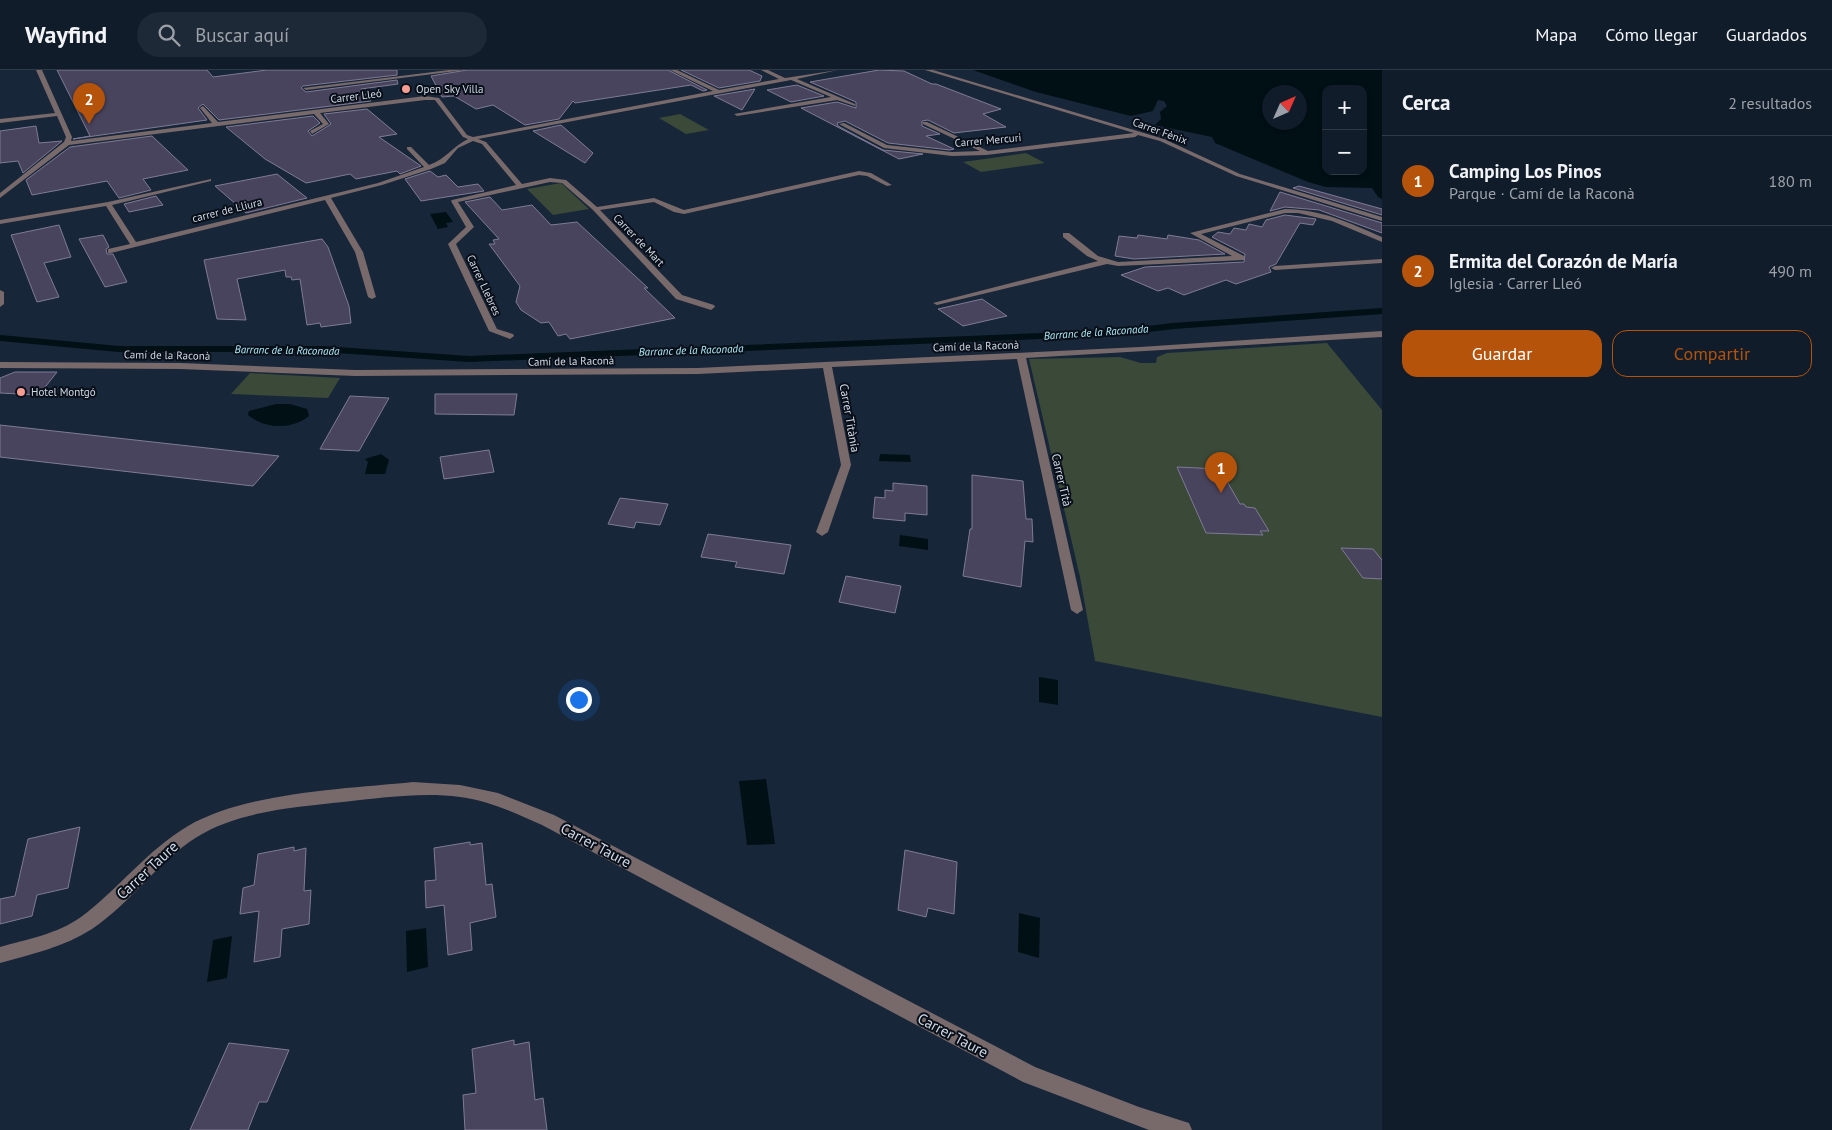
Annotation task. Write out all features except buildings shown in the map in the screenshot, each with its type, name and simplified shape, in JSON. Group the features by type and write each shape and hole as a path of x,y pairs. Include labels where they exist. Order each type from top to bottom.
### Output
{"street":[{"path":"0,196 67,143 69,137 39,70"},
{"path":"306,88 462,70"},
{"path":"673,70 716,91"},
{"path":"764,70 784,79"},
{"path":"473,138 835,70"},
{"name":"Carrer Fènix","path":"928,70 1142,134 1177,146 1238,175 1382,219"},
{"path":"792,78 852,105"},
{"name":"Carrer Lleó","path":"67,143 432,98 438,101 465,136 473,138"},
{"path":"736,114 837,98"},
{"path":"203,108 216,124"},
{"path":"312,132 326,124 316,112"},
{"path":"0,121 59,114"},
{"path":"925,123 986,153"},
{"name":"Carrer Mercuri","path":"842,124 891,148 952,154 986,153 1142,134"},
{"path":"473,138 484,144 520,186"},
{"name":"carrer de Lliura","path":"111,251 326,197 429,168 443,162 456,147 473,138"},
{"path":"409,148 429,168"},
{"path":"594,209 654,200 663,202 677,212 684,212 858,173 868,174 889,185"},
{"path":"0,222 108,204 209,180"},
{"name":"Carrer de Mart","path":"520,186 556,180 564,181 594,209 679,298 712,307"},
{"path":"0,188 13,186"},
{"name":"Carrer Llebres","path":"510,336 493,331 452,244 470,227 454,202 520,186"},
{"path":"326,197 356,246 372,297"},
{"path":"108,204 134,245"},
{"path":"1066,235 1096,260 1118,264 1241,258 1194,233 1285,211 1318,214 1382,240"},
{"path":"1275,268 1382,261"},
{"path":"937,303 1105,262"},
{"path":"0,292 0,304"},
{"name":"Camí de la Raconà","path":"0,365 188,366 401,373 698,371 1140,350 1382,334"},
{"name":"Carrer Tità","path":"1021,356 1077,610"},
{"name":"Carrer Titània","path":"822,532 846,465 827,365"},
{"name":"Carrer Taure","path":"0,955 59,938 86,923 111,903 165,850 193,831 217,820 280,803 413,788 460,791 498,799 548,820 1030,1075 1139,1117 1182,1130"}],"green space":[{"path":"680,114 709,130 686,134 659,118"},
{"path":"1026,153 1045,163 981,172 963,162"},
{"path":"561,183 589,209 553,215 527,189"},
{"path":"1327,343 1382,410 1382,717 1095,661 1080,577 1029,359 1120,357 1141,363 1156,363 1157,357 1167,353"},
{"path":"250,373 340,378 328,398 231,394"}],"shaded area":[{"path":"973,70 1382,70 1382,199 1378,197 1372,188 1326,187 1308,182 1215,143 1212,137 1155,125 1161,119 1160,112 1167,106 1164,101 1158,100 1153,111 1131,116 1036,92"},
{"path":"446,212 453,222 446,223 448,227 438,229 430,214"},
{"path":"276,404 290,404 307,409 309,416 295,424 278,426 262,423 248,415 249,411"},
{"path":"381,454 389,460 385,474 365,474 368,462 365,459"},
{"path":"880,454 910,455 911,462 879,461"},
{"path":"900,535 928,539 928,550 899,546"},
{"path":"1039,677 1058,680 1058,705 1039,702"},
{"path":"766,779 775,844 747,845 739,781"},
{"path":"1019,913 1040,918 1039,958 1018,952"},
{"path":"426,928 428,967 407,972 406,931"},
{"path":"232,936 227,978 207,982 213,940"}],"waterway":[{"name":"Barranc de la Raconada","path":"0,338 119,349 323,349 469,359 1116,333 1173,326 1382,311"}],"place":[{"name":"Open Sky Villa","path":"406,89"},
{"name":"Ermita del Corazón de María","path":"89,124"},
{"name":"Hotel Montgó","path":"21,392"},
{"name":"Camping Los Pinos","path":"1221,493"}]}
